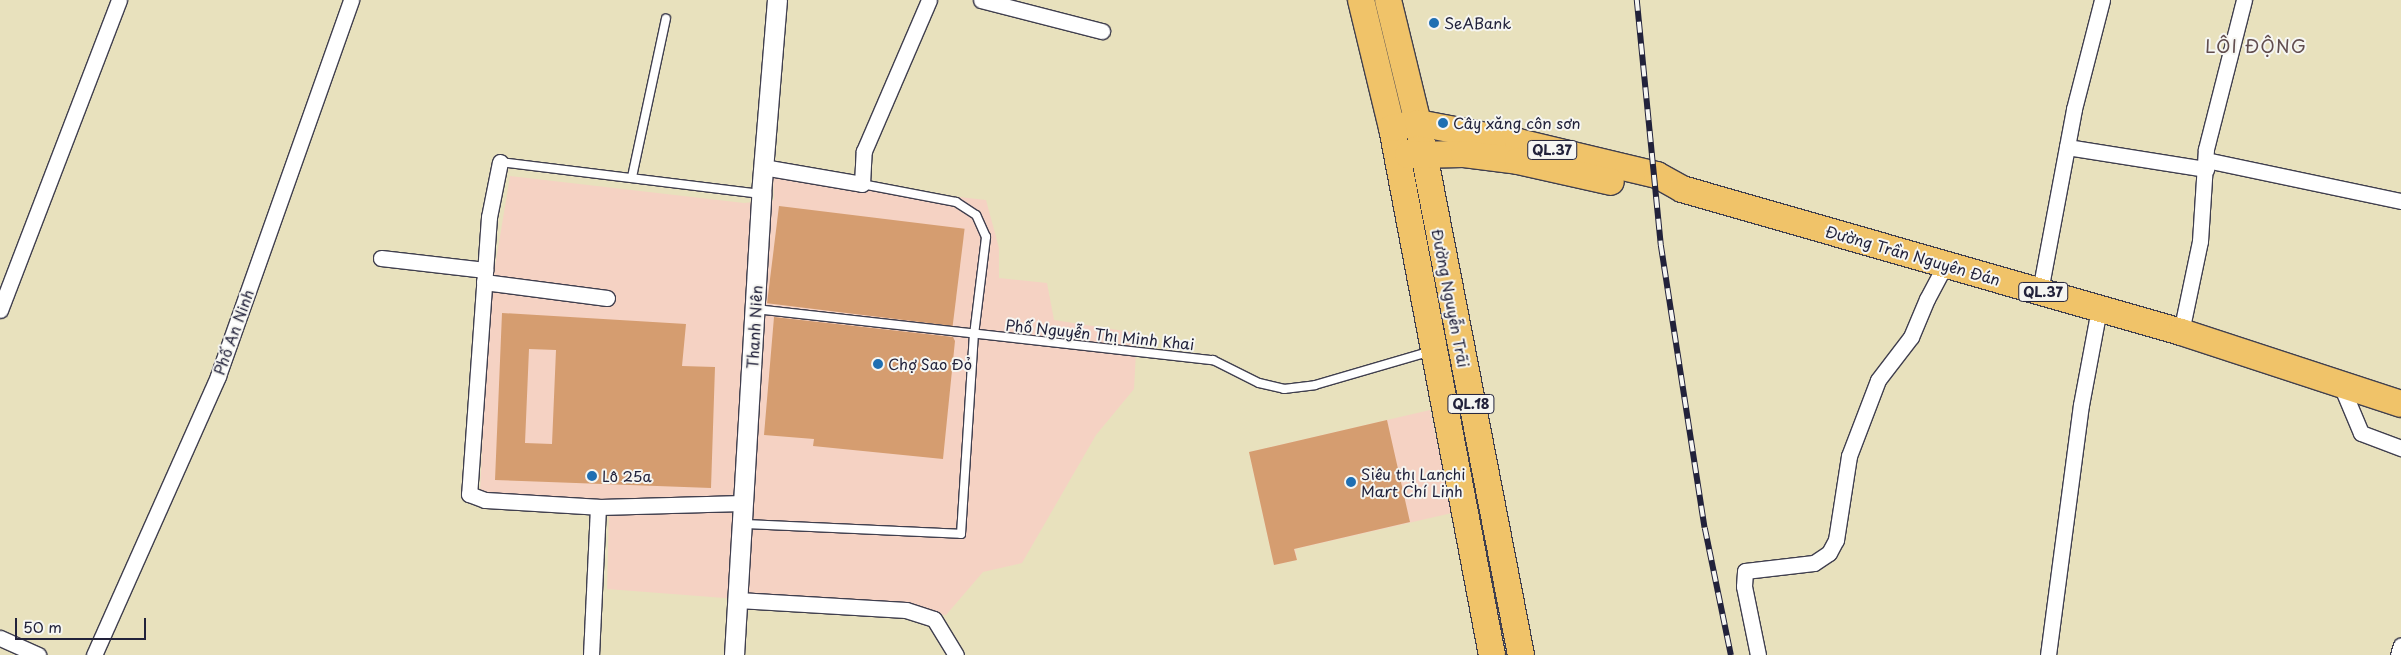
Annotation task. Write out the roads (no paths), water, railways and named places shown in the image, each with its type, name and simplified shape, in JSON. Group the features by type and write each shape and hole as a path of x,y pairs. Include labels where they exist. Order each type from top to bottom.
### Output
{"highway":[{"name":"Đường Nguyễn Trãi","path":"1361,0 1392,128 1432,351 1492,655"},
{"name":"Đường Nguyễn Trãi","path":"1388,0 1418,123 1521,655"},
{"name":"Đường Trần Nguyên Đán","path":"1392,128 1418,123 1518,142 1657,175 1682,189 2181,332 2401,404"},
{"name":"Đường Trần Nguyên Đán","path":"1397,156 1424,153 1518,161 1659,193 1682,189"},
{"path":"1432,351 1460,347"}],"street":[{"path":"0,310 119,0"},
{"name":"Phố An Ninh","path":"94,655 218,376 351,0"},
{"name":"Thanh Niên","path":"734,655 744,524 761,194 777,0"},
{"path":"763,167 862,184 867,143 929,0"},
{"path":"981,0 1102,31"},
{"path":"2040,292 2067,147 2102,0"},
{"path":"2181,332 2200,241 2206,165 2226,61 2244,0"},
{"path":"2067,147 2206,165 2401,201"},
{"path":"500,162 489,217 469,494 485,500 598,506 686,507 744,503"},
{"path":"381,258 607,298"},
{"path":"1758,655 1744,586 1745,571 1814,563 1829,553 1836,540 1849,456 1878,380 1911,337 1927,299 1946,264"},
{"path":"2048,655 2081,405 2100,308"},
{"path":"2340,383 2361,433 2401,448"},
{"path":"591,655 598,506"},
{"path":"738,600 906,610 934,618 956,655"},
{"path":"0,638 38,655"},
{"path":"2398,655 2401,645"}],"lane":[{"path":"632,177 666,19"},
{"path":"500,162 761,194"},
{"path":"744,524 961,534 974,335 986,237 976,215 956,202 862,184"},
{"name":"Phố Nguyễn Thị Minh Khai","path":"755,309 974,335 1213,360 1260,383 1284,389 1315,385 1432,351"}],"railway":[{"path":"1637,0 1661,245 1705,528 1731,655"}],"place":[{"name":"SeABank","path":"1434,23"},
{"name":"Cây xăng côn sơn","path":"1443,123"},
{"name":"Chợ Sao Đỏ","path":"878,364"},
{"name":"Lô 25a","path":"592,476"},
{"name":"Siêu thị Lanchi Mart Chí Linh","path":"1351,482"}],"district":[{"name":"LÔI ĐỘNG","path":"2256,46"}]}
